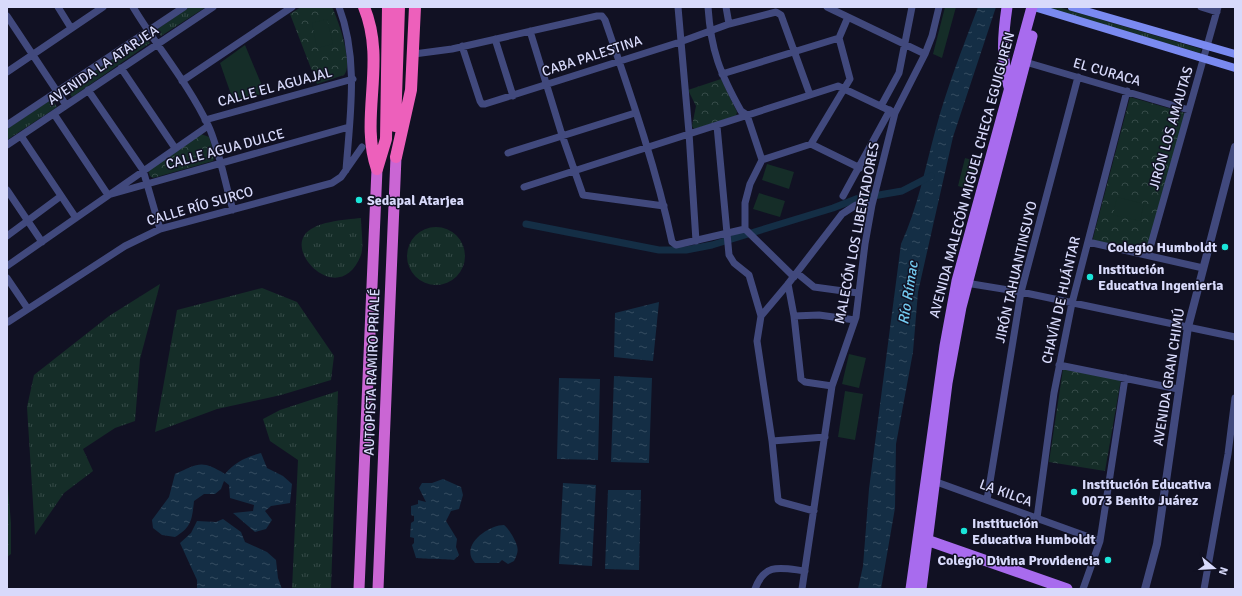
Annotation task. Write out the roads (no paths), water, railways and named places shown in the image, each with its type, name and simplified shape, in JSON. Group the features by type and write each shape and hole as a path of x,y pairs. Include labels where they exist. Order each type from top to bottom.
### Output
{"highway":[{"path":"364,7 374,46 375,78 371,142 377,169"},
{"path":"377,169 386,138 388,7"},
{"path":"395,151 399,7"},
{"path":"395,151 406,7"},
{"path":"395,151 409,104 414,54 416,7"},
{"path":"395,151 405,102 410,51 414,31"},
{"name":"AUTOPISTA RAMIRO PRIALÉ","path":"378,589 395,151"},
{"name":"AUTOPISTA RAMIRO PRIALÉ","path":"359,589 377,169"}],"main road":[{"path":"1007,7 1003,39 1004,70 1009,87"},
{"path":"1072,7 1235,54"},
{"path":"1036,8 1235,68"},
{"name":"AVENIDA MALECÓN MIGUEL CHECA EGUIGUREN","path":"930,479 966,283 1021,61 1036,8"},
{"name":"AVENIDA MALECÓN MIGUEL CHECA EGUIGUREN","path":"911,589 922,538 945,346 957,281 1009,87 1021,61"},
{"path":"922,538 1067,589"},
{"name":"AVENIDA MALECÓN MIGUEL CHECA EGUIGUREN","path":"921,589 922,538"}],"street":[{"path":"58,7 71,28"},
{"path":"7,72 103,7"},
{"path":"133,7 147,31 182,81 206,123 233,210"},
{"name":"AVENIDA LA ATARJEA","path":"7,125 184,7"},
{"name":"AVENIDA LA ATARJEA","path":"7,145 213,7"},
{"path":"182,81 292,7"},
{"path":"339,7 347,34 353,79 346,171"},
{"path":"678,7 689,133 696,241"},
{"path":"708,7 713,48 722,74 741,111 747,115 762,160"},
{"path":"726,7 729,24"},
{"path":"827,7 925,54"},
{"path":"881,106 899,73 912,7"},
{"path":"1201,7 1218,9"},
{"name":"MALECÓN LOS LIBERTADORES","path":"802,589 832,386 855,320 873,204 893,112 925,54 932,36 936,8"},
{"name":"JIRÓN LOS AMAUTAS","path":"1148,256 1218,9"},
{"name":"CABA PALESTINA","path":"462,46 482,104 513,96 619,60 680,42 729,24 778,13 781,15 794,51"},
{"path":"414,54 462,46 602,16 605,20 619,60 664,206 672,242 676,245 746,231"},
{"path":"848,17 839,38 851,76 811,144 762,160 754,173 747,193 746,231 795,275 814,287 858,293"},
{"path":"8,21 33,55 66,105"},
{"path":"530,31 562,135 583,195 664,206"},
{"path":"722,74 839,38"},
{"path":"495,39 513,96"},
{"path":"794,51 810,95"},
{"name":"EL CURACA","path":"1021,61 1189,110"},
{"path":"121,68 175,148"},
{"name":"JIRÓN TAHUANTINSUYO","path":"987,500 1022,292 1078,77"},
{"name":"CALLE EL AGUAJAL","path":"206,123 353,79"},
{"path":"524,187 838,86 893,112 843,196"},
{"path":"88,90 144,170 160,229"},
{"name":"CHAVÍN DE HUÁNTAR","path":"1037,518 1059,365 1072,303 1127,92"},
{"path":"508,153 635,113"},
{"path":"54,114 108,195"},
{"name":"CALLE AGUA DULCE","path":"7,266 175,148 206,123"},
{"path":"717,126 728,246 731,259 749,275 761,316 757,341 772,441 778,500 814,511"},
{"name":"CALLE AGUA DULCE","path":"108,195 147,183 220,165 349,127"},
{"path":"21,136 76,218"},
{"path":"811,144 860,168"},
{"name":"CALLE RÍO SURCO","path":"8,322 124,246 160,229 332,183 341,177 346,171 362,147"},
{"name":"AVENIDA GRAN CHIMÚ","path":"1145,589 1157,544 1188,327 1203,268 1231,175 1235,147"},
{"path":"7,190 42,242"},
{"path":"7,236 61,196"},
{"path":"761,316 788,284 842,214 856,204 873,204"},
{"path":"1088,242 1203,268"},
{"path":"7,278 28,309"},
{"path":"966,283 1022,292 1235,337"},
{"path":"788,284 794,316 802,382 832,386"},
{"path":"794,316 819,315 855,320"},
{"path":"1059,365 1178,389"},
{"path":"1083,589 1100,541 1125,378"},
{"path":"1204,589 1228,454 1235,398"},
{"path":"772,441 825,437"},
{"path":"1228,454 1235,437"},
{"name":"LA KILCA","path":"930,479 1100,541"},
{"path":"755,589 762,574 772,568 805,570"}],"water":[{"name":"Río Rímac","path":"978,7 996,7 953,137 918,292 913,352 896,444 895,508 881,589 858,589 863,566 869,489 901,244 917,202 945,97"},
{"path":"659,302 653,361 614,357 615,313"},
{"path":"614,376 652,378 649,463 611,462"},
{"path":"559,378 600,379 598,460 557,459"},
{"path":"261,453 267,468 283,476 292,484 290,503 271,506 265,511 272,520 266,529 255,532 233,513 253,511 254,505 230,498 229,485 224,481 221,489 215,494 204,494 194,501 193,513 188,526 175,537 162,535 153,528 152,520 169,497 175,474 195,466 205,465 217,469 225,474 241,460"},
{"path":"443,479 461,487 463,495 459,509 451,511 446,521 457,539 456,547 459,555 454,560 416,558 412,545 414,543 414,538 410,537 411,523 414,521 414,516 411,515 411,506 418,504 418,500 426,502 419,488 422,483 432,483"},
{"path":"563,483 596,485 592,566 559,564"},
{"path":"608,490 641,490 639,570 605,569"},
{"path":"223,519 241,532 245,542 267,552 276,560 278,578 282,589 197,589 197,580 180,543 191,533 197,521 216,522"},
{"path":"504,525 512,535 517,545 518,551 514,561 508,564 502,560 499,563 475,563 471,556 473,544 490,529"}],"waterway":[{"path":"526,224 659,250 686,250 712,245 833,208 856,199 902,191 931,176"}],"place":[{"name":"Sedapal Atarjea","path":"359,200"},
{"name":"Colegio Humboldt","path":"1225,247"},
{"name":"Institución Educativa Ingenieria","path":"1090,277"},
{"name":"Institución Educativa 0073 Benito Juárez","path":"1074,492"},
{"name":"Institución Educativa Humboldt","path":"964,531"},
{"name":"Colegio Divina Providencia","path":"1108,560"}]}
